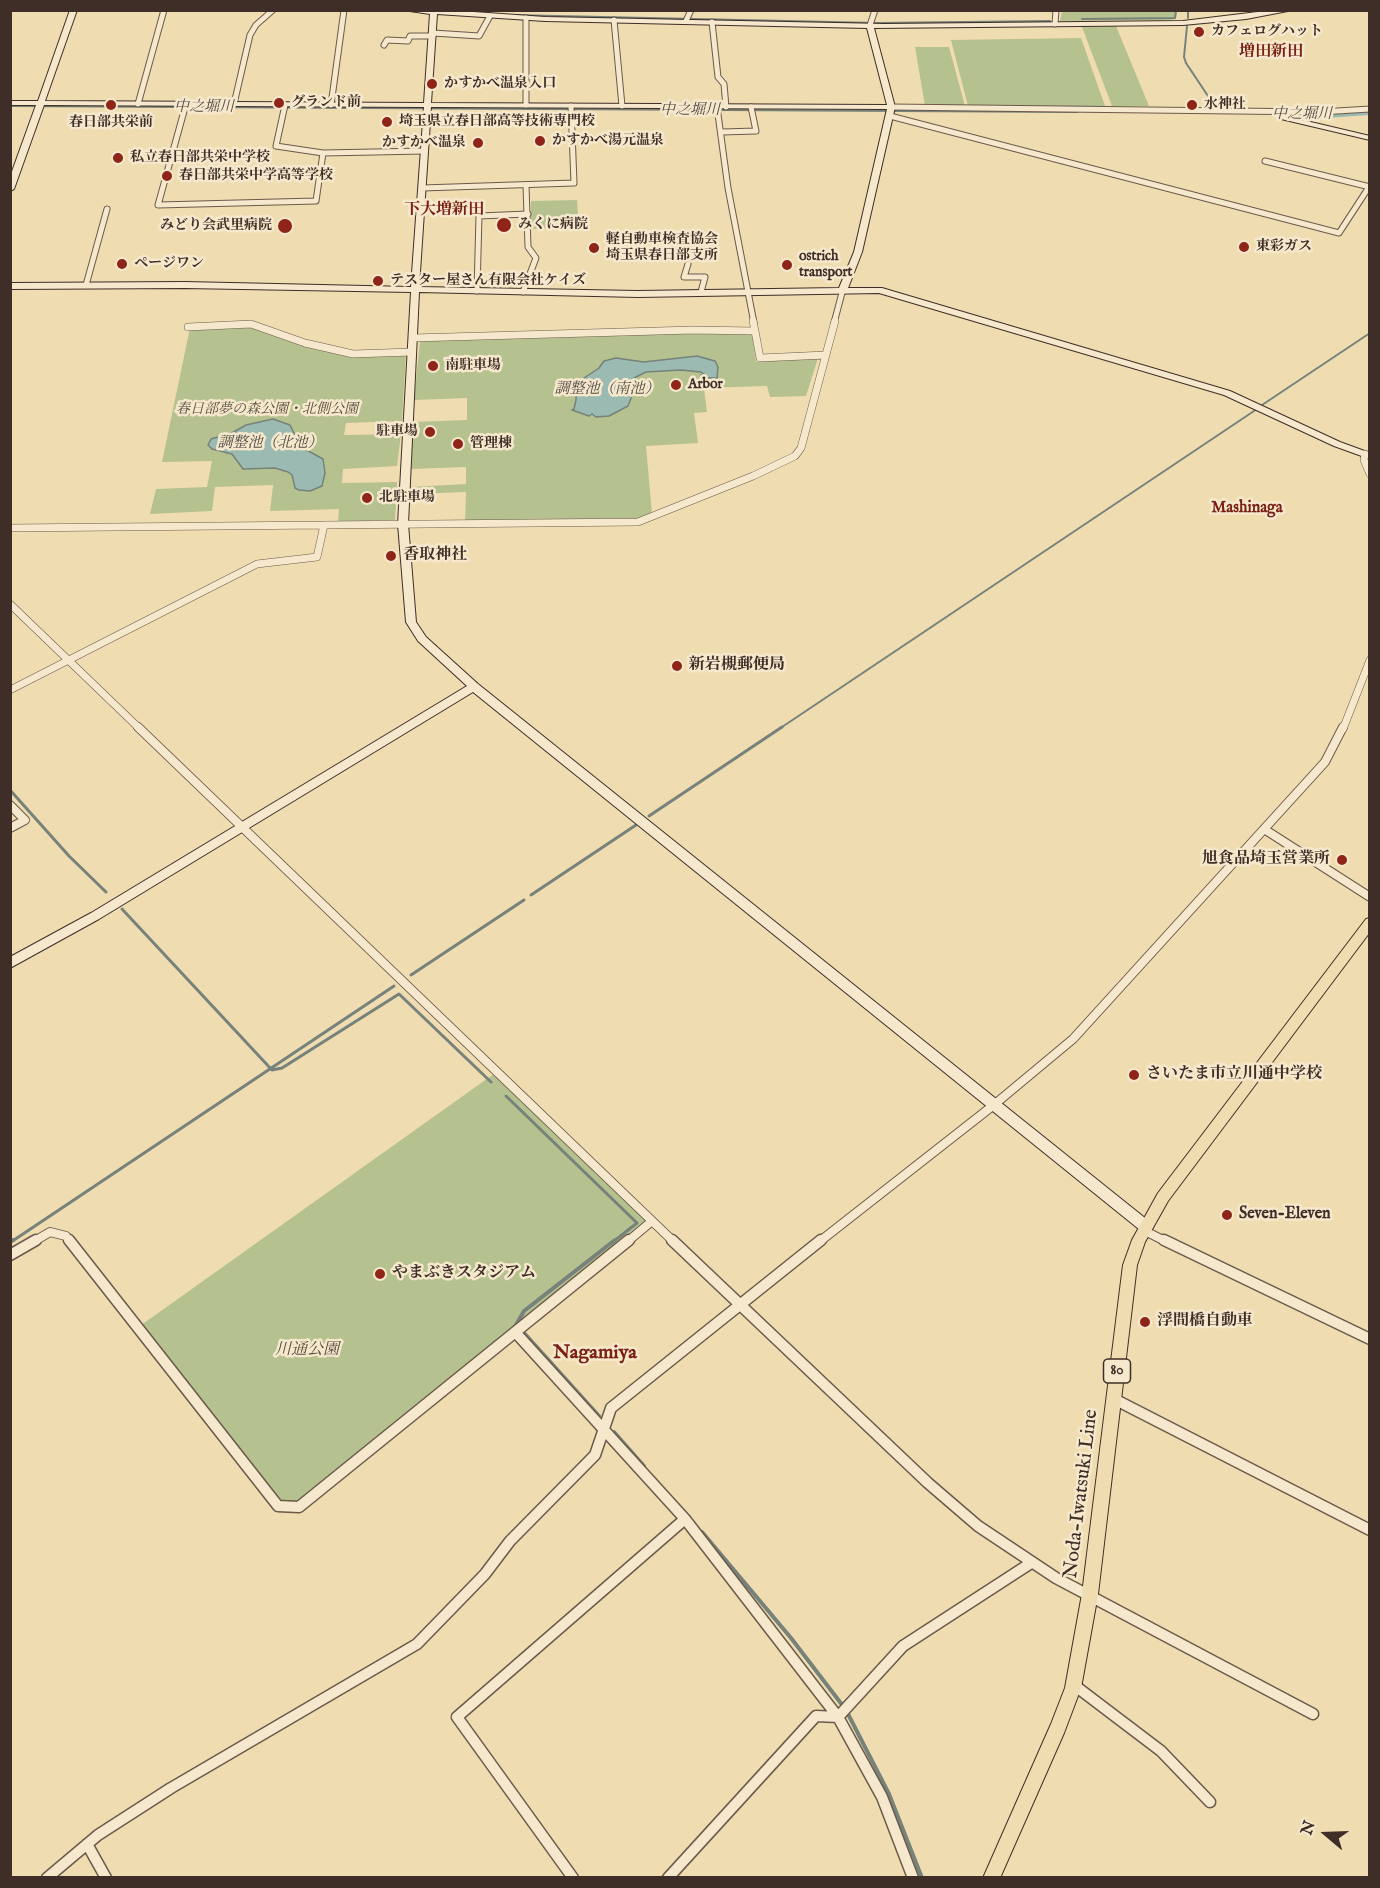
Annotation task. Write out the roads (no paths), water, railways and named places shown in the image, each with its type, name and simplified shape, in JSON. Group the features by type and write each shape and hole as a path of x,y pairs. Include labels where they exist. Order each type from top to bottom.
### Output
{"main road":[{"name":"Noda-Iwatsuki Line","path":"991,1878 1058,1727 1074,1685 1090,1594 1130,1265 1144,1228 1163,1197 1370,922"}],"street":[{"path":"10,189 14,168 41,104 74,10"},
{"path":"138,104 164,10"},
{"path":"234,104 250,35 256,25 273,10"},
{"path":"330,105 344,10"},
{"path":"406,10 490,16 506,14 526,18 871,24 1183,23 1290,10"},
{"path":"687,19 691,10"},
{"path":"10,528 638,522 775,467 795,456 801,448 843,289 858,252 890,111 871,24 875,10"},
{"path":"1055,24 1056,10"},
{"path":"434,12 415,290 403,524 411,622 422,639 474,687 995,1104 1144,1228 1370,1339"},
{"path":"384,45 387,40 408,41 410,36 433,34 479,36 490,16"},
{"path":"525,105 526,18"},
{"path":"614,20 622,106"},
{"path":"712,22 718,77 723,84 726,107"},
{"path":"10,103 428,104 571,108 752,107 890,111 1320,112 1370,108"},
{"path":"186,104 158,205 316,201 323,153"},
{"path":"285,105 276,146 323,153 425,151"},
{"path":"717,107 728,188 760,358 826,355"},
{"path":"722,132 756,131 752,107"},
{"path":"422,188 574,183 571,108"},
{"path":"890,111 1338,233 1369,187 1264,161"},
{"path":"1284,117 1370,138"},
{"path":"523,291 536,258 528,247 526,185"},
{"path":"86,285 107,209"},
{"path":"477,291 479,216 528,214"},
{"path":"688,264 684,277 705,277 701,292"},
{"path":"10,286 86,285 638,294 879,290 1227,393 1337,444 1367,455 1364,460 1370,474"},
{"path":"188,327 251,324 305,343 353,354 412,352"},
{"path":"413,338 693,330 755,331"},
{"path":"10,690 257,564 317,557 324,525"},
{"path":"10,604 652,1221 928,1483 978,1526 1031,1563 1313,1714"},
{"path":"47,1878 87,1844 171,1788 417,1644 485,1574 510,1541 596,1455 611,1408 995,1104 1058,1053 1080,1032 1325,762 1340,736 1370,660"},
{"path":"10,963 95,916 243,828 474,687"},
{"path":"10,805 25,820 10,828"},
{"path":"1264,829 1370,897"},
{"path":"10,1255 50,1232 66,1236 278,1506 299,1507 652,1221"},
{"path":"516,1333 685,1519 839,1717 882,1797 913,1878"},
{"path":"1114,1399 1370,1530"},
{"path":"573,1878 458,1717 685,1519"},
{"path":"839,1717 903,1646 1031,1563"},
{"path":"1074,1685 1161,1751 1210,1802"},
{"path":"668,1878 816,1716 839,1717"},
{"path":"87,1844 106,1878"}],"water":[{"name":"調整池（南池）","path":"697,356 715,361 718,367 717,378 708,378 701,375 704,374 701,372 681,370 646,372 634,378 637,381 628,406 609,416 596,417 592,414 589,416 572,410 576,400 576,395 573,393 582,384 581,380 599,368 604,361 616,358 644,362"},
{"name":"調整池（北池）","path":"273,419 290,425 301,447 323,459 325,473 322,486 310,491 299,490 295,488 292,475 288,472 275,468 243,469 232,454 212,449 208,445 211,439 232,433 246,425"}],"waterway":[{"path":"1082,19 1175,18 1176,10"},
{"path":"1188,10 1188,18"},
{"path":"1261,12 1268,10"},
{"path":"511,15 877,23 1050,21"},
{"path":"1187,26 1184,57 1186,63 1216,108"},
{"name":"中之堀川","path":"10,106 1077,112"},
{"name":"中之堀川","path":"1291,113 1326,115 1370,112"},
{"path":"1262,405 1370,333"},
{"path":"779,729 1257,409"},
{"path":"649,816 782,727"},
{"path":"10,790 69,856 106,892"},
{"path":"531,895 636,825"},
{"path":"411,975 524,900"},
{"path":"122,909 271,1068"},
{"path":"271,1068 394,986"},
{"path":"271,1068 282,1068 399,994 491,1082"},
{"path":"11,1242 271,1068"},
{"path":"506,1096 637,1223 613,1242"},
{"path":"516,1325 524,1311 615,1240"},
{"path":"525,1334 599,1416"},
{"path":"614,1432 644,1466"},
{"path":"702,1532 791,1638 843,1706"},
{"path":"847,1712 889,1794 922,1878"}],"place":[{"name":"カフェログハット","path":"1199,32"},
{"name":"かすかべ温泉入口","path":"432,84"},
{"name":"グランド前","path":"279,103"},
{"name":"春日部共栄前","path":"111,105"},
{"name":"水神社","path":"1192,105"},
{"name":"埼玉県立春日部高等技術専門校","path":"387,122"},
{"name":"かすかべ湯元温泉","path":"540,141"},
{"name":"かすかべ温泉","path":"478,143"},
{"name":"私立春日部共栄中学校","path":"118,158"},
{"name":"春日部共栄中学高等学校","path":"167,176"},
{"name":"みくに病院","path":"504,225"},
{"name":"みどり会武里病院","path":"285,226"},
{"name":"東彩ガス","path":"1244,247"},
{"name":"軽自動車検査協会 埼玉県春日部支所","path":"594,248"},
{"name":"ページワン","path":"122,264"},
{"name":"ostrich transport","path":"787,265"},
{"name":"テスター屋さん有限会社ケイズ","path":"378,281"},
{"name":"南駐車場","path":"433,366"},
{"name":"Arbor","path":"676,385"},
{"name":"駐車場","path":"430,432"},
{"name":"管理棟","path":"458,444"},
{"name":"北駐車場","path":"367,498"},
{"name":"香取神社","path":"391,556"},
{"name":"新岩槻郵便局","path":"677,666"},
{"name":"旭食品埼玉営業所","path":"1342,860"},
{"name":"さいたま市立川通中学校","path":"1134,1075"},
{"name":"Seven-Eleven","path":"1227,1215"},
{"name":"やまぶきスタジアム","path":"380,1274"},
{"name":"浮間橋自動車","path":"1145,1322"}],"district":[{"name":"増田新田","path":"1271,53"},
{"name":"下大増新田","path":"444,211"},
{"name":"Mashinaga","path":"1247,509"},
{"name":"Nagamiya","path":"595,1354"}],"park label":[{"name":"春日部夢の森公園・北側公園","path":"267,410"},
{"name":"川通公園","path":"307,1351"}]}
